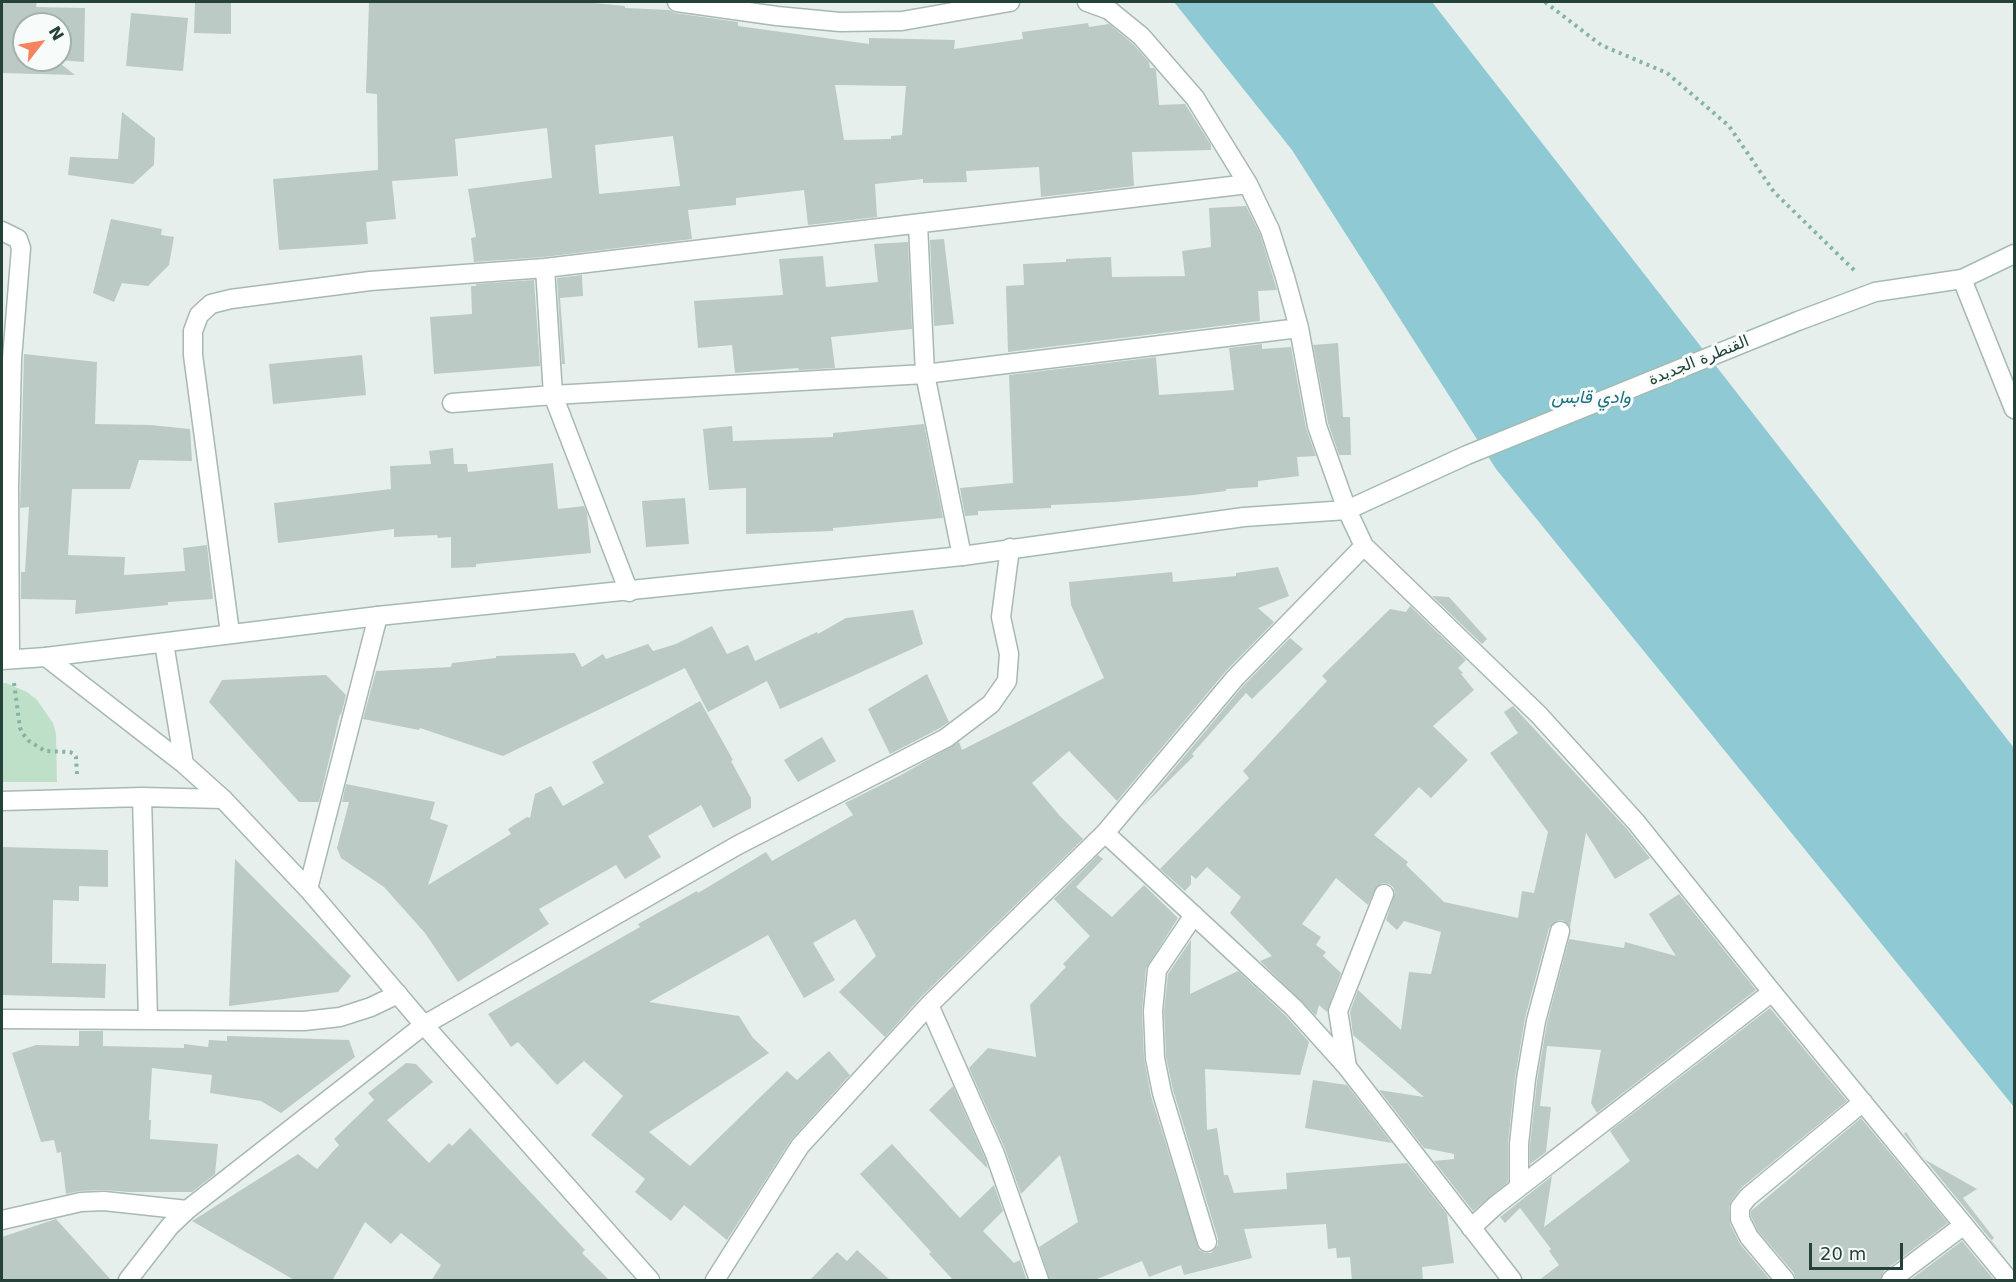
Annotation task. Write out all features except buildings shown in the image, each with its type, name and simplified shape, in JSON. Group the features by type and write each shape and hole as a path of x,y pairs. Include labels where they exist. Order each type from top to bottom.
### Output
{"street":[{"path":"677,2 840,22 902,21 1010,2"},
{"path":"1086,2 1109,10 1141,36 1194,98 1248,184 1270,230 1299,327 1317,426 1347,510 1364,546 1547,724 1636,822 2009,1281"},
{"path":"230,633 193,355 193,331 199,315 211,304 231,299 370,281 545,268 1248,184"},
{"path":"918,224 925,374 962,556"},
{"path":"2,231 18,240 21,248 12,359 6,659 46,657 378,615 628,592 962,556 1244,517 1347,510"},
{"name":"القنطرة الجديدة","path":"1347,510 1467,455 1798,321 1875,292 1962,279 2014,254"},
{"path":"545,268 553,395 628,592"},
{"path":"1962,279 2014,409"},
{"path":"452,403 553,395 925,374 1299,327"},
{"path":"716,1281 800,1146 929,1005 1106,833 1235,678 1364,546"},
{"path":"128,1281 170,1226 187,1210 424,1025 738,844 946,738 991,704 1007,681 1008,654 1001,617 1010,548"},
{"path":"308,889 378,615"},
{"path":"164,643 184,764"},
{"path":"46,657 184,764 223,799 308,889 424,1025 650,1281"},
{"path":"2,801 142,797 223,799"},
{"path":"142,797 148,1019"},
{"path":"1106,833 1294,1008 1347,1067 1471,1228 1506,1278"},
{"path":"1347,1067 1338,1011 1384,894"},
{"path":"1194,915 1157,970 1153,1011 1155,1058 1162,1093 1207,1242"},
{"path":"1520,1187 1519,1144 1526,1079 1536,1021 1560,931"},
{"path":"1471,1228 1520,1187 1772,992"},
{"path":"2,1019 304,1021 340,1017 371,1007 398,994"},
{"path":"929,1005 995,1154 1039,1281"},
{"path":"1785,1281 1749,1237 1740,1219 1740,1208 1748,1197 1863,1102"},
{"path":"2,1220 81,1202 187,1210"},
{"path":"1891,1281 1964,1225"}],"path":[{"path":"1545,2 1601,45 1667,72 1729,126 1774,192 1875,292"},
{"path":"6,659 20,729 29,741 45,752 74,754 78,798"}],"green space":[{"path":"2,683 27,692 37,700 53,723 56,734 57,782 2,782"}],"water":[{"name":"وادي قابس","path":"1174,2 1432,2 2014,748 2014,1107 1496,469 1292,150"}]}
